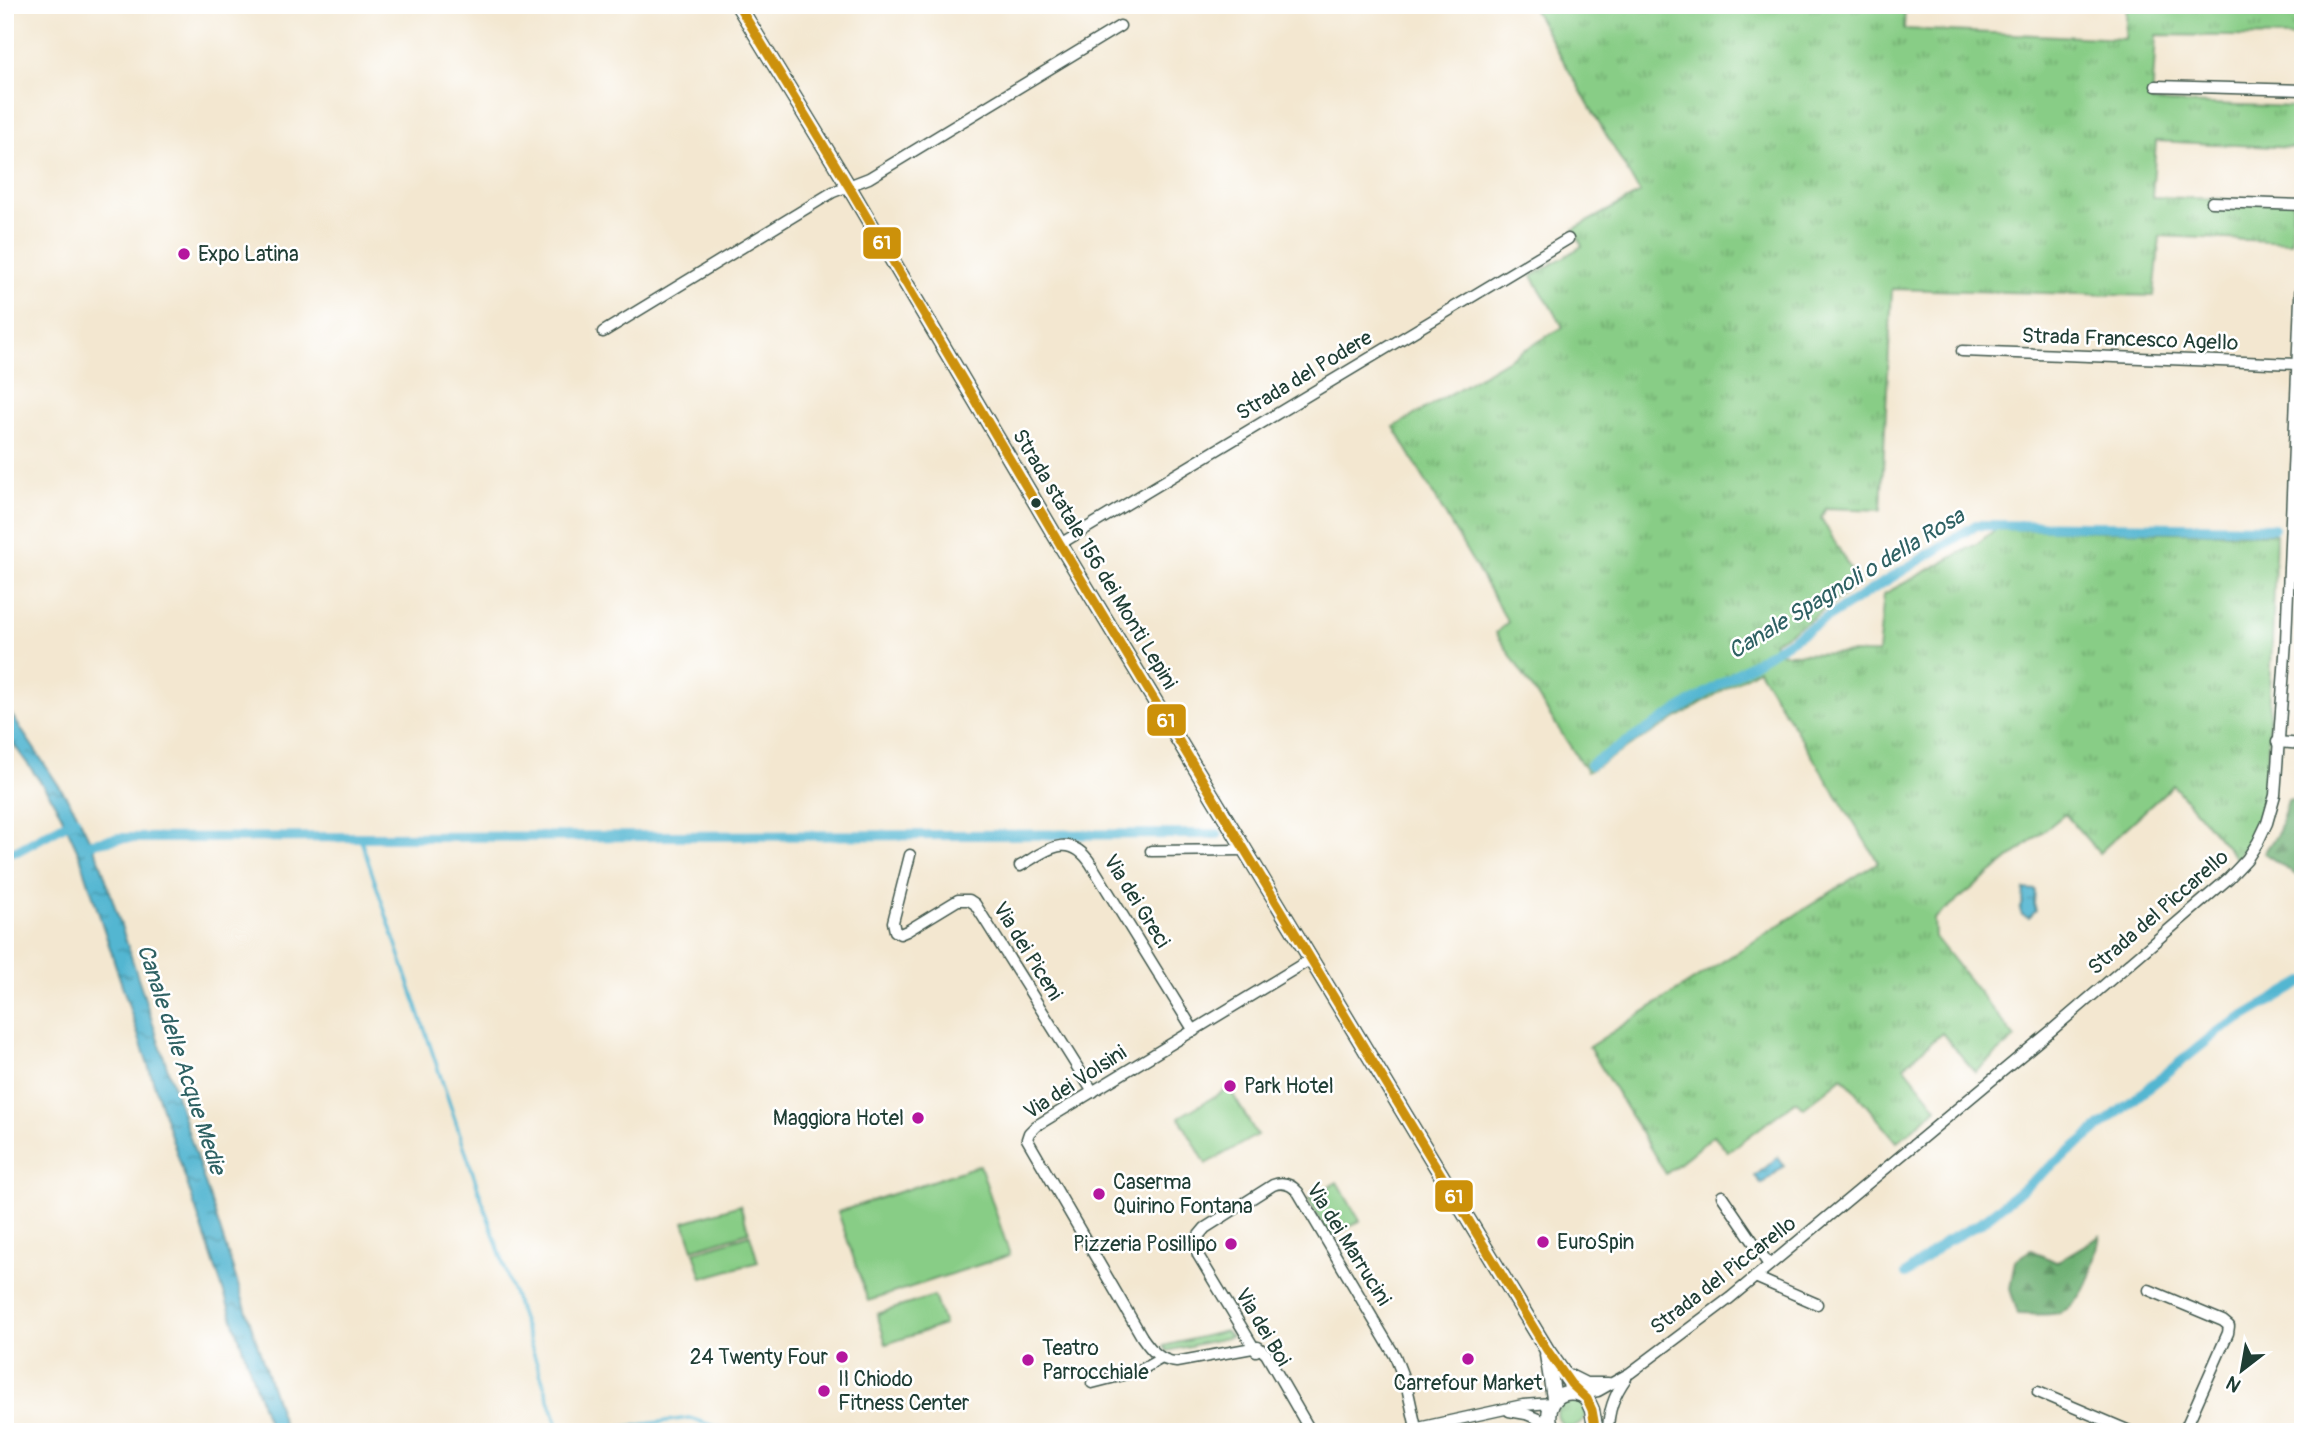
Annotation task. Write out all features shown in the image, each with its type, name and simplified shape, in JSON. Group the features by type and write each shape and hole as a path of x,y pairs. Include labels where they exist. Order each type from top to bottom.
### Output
{"main road":[{"name":"Strada statale 156 dei Monti Lepini","path":"737,5 1547,1350 1580,1394 1587,1399 1596,1432"},
{"name":"Strada statale 156 dei Monti Lepini","path":"1547,1350 1553,1401 1549,1409 1552,1429"},
{"path":"1553,1401 1568,1392 1580,1394"},
{"path":"1583,1432 1592,1415"}],"street":[{"path":"603,332 833,192 869,178 1120,26"},
{"path":"2156,86 2303,90"},
{"path":"2212,202 2303,205"},
{"name":"Strada del Piccarello","path":"1592,1415 1630,1373 1755,1277 2052,1030 2239,868 2259,842 2270,816 2275,794 2277,742 2297,524 2297,364 2303,226"},
{"name":"Strada del Podere","path":"1060,544 1568,239"},
{"name":"Strada Francesco Agello","path":"1962,351 2297,364"},
{"path":"2277,742 2303,744"},
{"name":"Via dei Greci","path":"1020,866 1058,846 1071,846 1081,850 1194,1031"},
{"path":"1152,851 1245,850"},
{"name":"Via dei Piceni","path":"910,855 893,922 895,931 900,934 907,932 958,900 969,900 975,904 1093,1092"},
{"name":"Via dei Volsini","path":"1161,1358 1142,1337 1027,1139 1029,1133 1311,959"},
{"name":"Via dei Marrucini","path":"1195,1240 1205,1228 1273,1185 1284,1183 1293,1187 1395,1356 1407,1387 1416,1428"},
{"path":"1722,1196 1769,1265"},
{"name":"Via dei Boi","path":"1195,1240 1198,1255 1311,1432"},
{"path":"1755,1277 1817,1304"},
{"path":"2150,1290 2229,1326 2184,1432"},
{"path":"1092,1383 1139,1371 1161,1358 1176,1362 1257,1348"},
{"name":"Via dei Boi","path":"1257,1348 1303,1432"},
{"path":"1559,1368 1586,1383 1615,1387 1608,1432"},
{"name":"Strada del Piccarello","path":"1580,1394 1615,1387"},
{"path":"2038,1392 2132,1432"},
{"path":"1400,1432 1553,1401"},
{"path":"1506,1410 1526,1414 1552,1429"}],"green space":[{"path":"1531,5 1905,5 1904,29 2125,39 2127,5 2299,5 2298,37 2156,35 2152,102 2296,107 2294,148 2156,141 2152,197 2293,201 2291,242 2160,236 2154,296 1892,289 1881,510 1826,508 1821,518 1859,584 1774,642 1781,654 1878,653 1884,594 1975,545 1996,529 2276,534 2266,790 2259,820 2244,848 2237,859 2173,785 2099,853 2065,814 1934,919 1935,937 2015,1038 1975,1072 1942,1033 1904,1066 1937,1108 1897,1142 1843,1077 1804,1108 1796,1101 1728,1152 1714,1135 1666,1174 1589,1047 1878,862 1758,669 1587,772 1496,633 1508,622 1394,427 1563,327 1532,276 1582,246 1574,229 1640,193"},
{"path":"2288,800 2303,801 2303,880 2264,853 2279,831"},
{"path":"1229,1088 1257,1135 1206,1164 1179,1117"},
{"path":"980,1165 1010,1255 868,1301 838,1212"},
{"path":"1337,1182 1360,1221 1330,1238 1308,1199"},
{"path":"740,1205 749,1232 693,1249 684,1222"},
{"path":"750,1235 758,1262 702,1278 694,1252"},
{"path":"2100,1236 2088,1281 2076,1301 2057,1313 2018,1314 2010,1289 2015,1260 2031,1250 2056,1262"},
{"path":"934,1296 944,1325 886,1344 877,1314"},
{"path":"1225,1331 1231,1337 1167,1351 1164,1346"},
{"path":"1571,1399 1581,1403 1585,1413 1581,1423 1571,1427 1561,1423 1557,1413 1561,1403"}],"water":[{"path":"5,705 75,810 100,861 286,1432 271,1432 80,856 49,794 5,732"},
{"path":"2024,889 2035,890 2036,911 2029,918 2022,915 2020,910"},
{"path":"1778,1157 1784,1166 1762,1184 1755,1176"}],"waterway":[{"name":"Canale Spagnoli o della Rosa","path":"1590,765 1976,525 2274,528"},
{"path":"5,851 17,851 75,819"},
{"path":"87,844 120,838 1218,834"},
{"path":"360,837 560,1432"},
{"path":"1906,1274 1945,1242 1979,1224 2219,1031 2303,982"},
{"path":"588,1432 689,1418 732,1432"}],"transit line":[{"name":"61","path":"738,5 1547,1350 1571,1384 1587,1399 1596,1432"}],"place":[{"name":"Expo Latina","path":"184,254"},
{"name":"Park Hotel","path":"1230,1086"},
{"name":"Maggiora Hotel","path":"918,1118"},
{"name":"Caserma Quirino Fontana","path":"1099,1194"},
{"name":"EuroSpin","path":"1543,1242"},
{"name":"Pizzeria Posillipo","path":"1231,1244"},
{"name":"24 Twenty Four","path":"842,1357"},
{"name":"Carrefour Market","path":"1468,1359"},
{"name":"Teatro Parrocchiale","path":"1028,1360"},
{"name":"Il Chiodo Fitness Center","path":"824,1391"}],"water label":[{"name":"Canale delle Acque Medie","path":"182,1059"}]}
